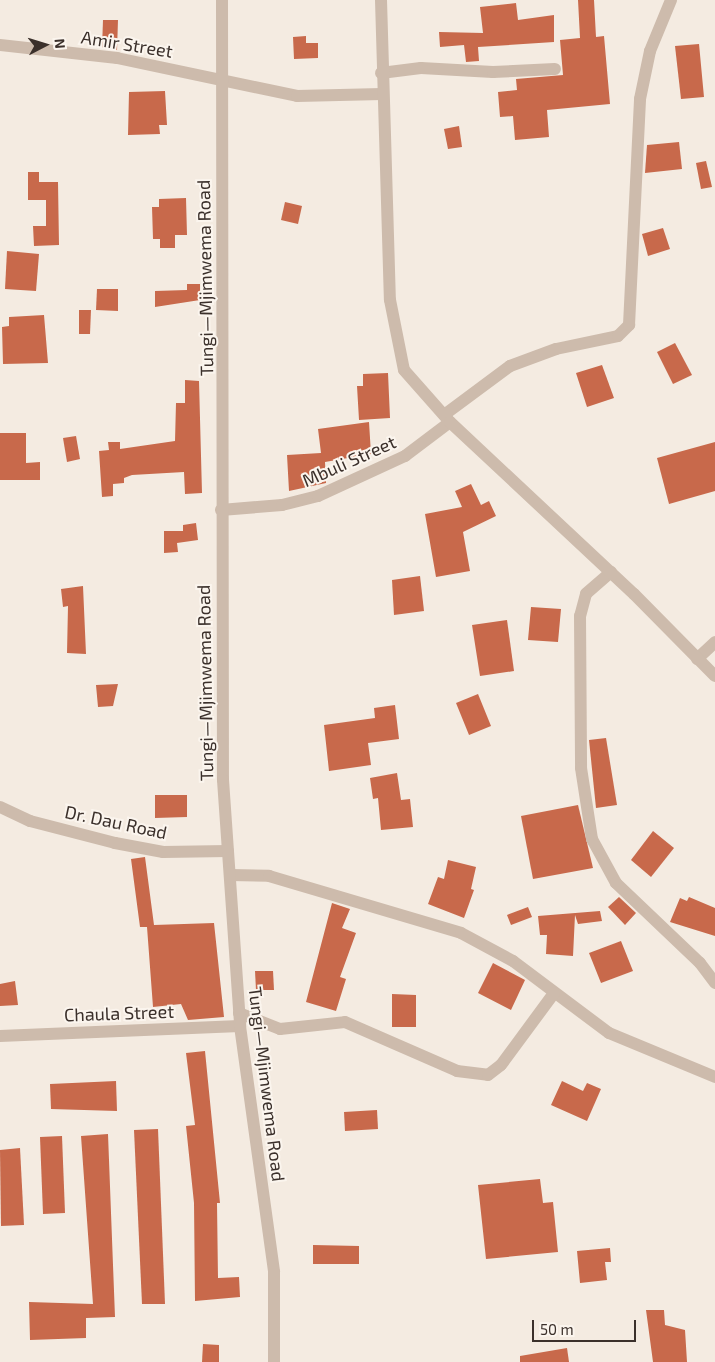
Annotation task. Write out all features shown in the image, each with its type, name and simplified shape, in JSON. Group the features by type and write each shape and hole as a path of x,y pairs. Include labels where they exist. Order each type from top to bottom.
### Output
{"street":[{"name":"Tungi—Mjimwema Road","path":"222,0 219,77 226,334 221,510 228,851 240,1026 274,1272 274,1362"},
{"path":"381,0 381,73 395,338 404,370 447,418 611,572 715,676"},
{"name":"Mbuli Street","path":"221,510 282,505 318,496 405,456 447,418 510,366 556,349 618,336 629,325 640,99 650,51 671,0"},
{"name":"Amir Street","path":"0,45 117,58 219,77 297,96 382,94"},
{"path":"381,73 421,68 493,72 555,69"},
{"path":"611,572 586,594 580,616 581,768 592,839 616,883 700,963 715,983"},
{"path":"698,659 715,642"},
{"name":"Dr. Dau Road","path":"0,808 30,821 115,843 163,852 228,851"},
{"path":"230,875 269,876 461,933 513,961 609,1033 715,1077"},
{"path":"239,1012 280,1029 345,1022 458,1071 488,1075 501,1065 554,993"},
{"name":"Chaula Street","path":"0,1036 240,1026"}],"building":[{"path":"578,0 594,0 596,37 604,36 610,104 547,110 549,137 515,140 513,116 500,117 498,92 517,90 516,79 563,75 560,40 580,38"},
{"path":"516,3 518,20 554,15 554,42 478,47 479,61 466,62 464,45 440,47 439,32 483,33 480,7"},
{"path":"103,20 118,20 117,50 102,48"},
{"path":"306,36 306,43 318,43 318,58 294,59 293,37"},
{"path":"699,44 704,97 681,99 675,46"},
{"path":"165,91 167,125 159,125 160,134 128,135 129,92"},
{"path":"459,126 462,147 448,149 444,129"},
{"path":"679,142 682,169 645,173 647,145"},
{"path":"706,161 712,187 701,189 696,163"},
{"path":"28,172 39,172 39,182 58,182 59,245 34,246 33,226 46,226 46,200 28,200"},
{"path":"186,198 187,235 175,235 175,248 160,248 160,239 153,239 152,207 159,207 159,199"},
{"path":"285,202 302,206 298,224 281,220"},
{"path":"663,228 670,249 648,256 642,234"},
{"path":"7,251 39,254 36,291 5,289"},
{"path":"187,284 200,284 200,300 155,307 155,291 187,290"},
{"path":"97,289 118,289 118,311 96,310"},
{"path":"79,310 91,310 90,334 79,334"},
{"path":"44,315 48,363 3,364 2,327 9,326 9,317"},
{"path":"675,343 692,375 673,384 657,352"},
{"path":"602,365 614,398 587,407 576,373"},
{"path":"388,373 390,418 359,420 357,386 363,386 363,374"},
{"path":"185,380 199,381 202,493 185,494 184,472 132,475 124,478 124,483 113,484 113,496 102,497 99,451 109,450 108,442 120,442 120,449 175,441 176,403 185,403"},
{"path":"369,422 371,454 325,462 326,483 289,491 287,455 321,453 318,429"},
{"path":"0,433 26,433 26,463 40,462 40,480 0,480"},
{"path":"76,436 80,459 67,462 63,438"},
{"path":"715,442 715,491 669,504 657,458"},
{"path":"471,484 481,505 489,501 496,516 463,532 470,571 436,577 425,514 462,507 455,491"},
{"path":"196,523 198,540 177,543 178,552 164,553 164,531 183,531 183,525"},
{"path":"420,576 424,611 394,615 392,580"},
{"path":"83,586 86,654 67,653 68,606 63,607 61,589"},
{"path":"531,607 561,609 558,642 528,640"},
{"path":"507,620 514,671 480,676 472,625"},
{"path":"118,684 113,706 98,707 96,685"},
{"path":"478,694 491,726 469,735 456,703"},
{"path":"395,705 399,739 368,743 371,765 329,771 324,725 375,718 374,708"},
{"path":"606,738 617,805 596,808 589,740"},
{"path":"397,773 401,800 410,799 413,827 381,830 378,798 373,799 370,778"},
{"path":"155,795 187,795 187,817 155,818"},
{"path":"578,805 593,868 533,879 521,816"},
{"path":"653,831 674,848 651,877 631,860"},
{"path":"145,857 154,925 214,923 224,1017 188,1020 181,1004 153,1007 147,927 140,927 131,859"},
{"path":"448,860 476,867 471,889 474,890 464,918 428,904 438,877 444,879"},
{"path":"619,897 636,913 625,925 608,907"},
{"path":"689,897 715,908 715,936 670,922 680,898 687,901"},
{"path":"332,903 350,909 342,928 356,933 340,977 346,979 336,1011 306,1002"},
{"path":"528,907 532,917 511,925 507,915"},
{"path":"600,911 602,921 578,924 575,915 573,956 546,954 547,935 540,935 538,916"},
{"path":"621,941 633,971 601,983 589,953"},
{"path":"493,963 525,980 511,1010 478,993"},
{"path":"255,971 273,971 274,990 256,990"},
{"path":"15,981 18,1005 0,1006 0,984"},
{"path":"392,994 416,995 416,1027 392,1027"},
{"path":"205,1051 220,1203 217,1203 218,1278 239,1277 240,1297 195,1301 194,1203 186,1126 195,1125 186,1053"},
{"path":"116,1081 117,1111 51,1109 50,1084"},
{"path":"562,1081 583,1091 587,1083 601,1089 587,1121 551,1105"},
{"path":"377,1110 378,1129 345,1131 344,1112"},
{"path":"158,1129 165,1304 142,1304 134,1130"},
{"path":"108,1134 115,1317 86,1318 86,1338 30,1340 29,1302 93,1304 81,1136"},
{"path":"62,1136 65,1213 43,1214 40,1137"},
{"path":"20,1148 24,1225 1,1226 0,1150"},
{"path":"540,1179 543,1203 553,1202 558,1252 486,1259 478,1185"},
{"path":"313,1245 359,1246 359,1264 313,1264"},
{"path":"610,1248 611,1262 605,1262 607,1280 580,1283 577,1251"},
{"path":"646,1310 664,1310 665,1325 685,1330 687,1362 653,1362"},
{"path":"203,1344 219,1345 219,1362 202,1362"},
{"path":"567,1348 569,1362 520,1362 520,1356"}]}
